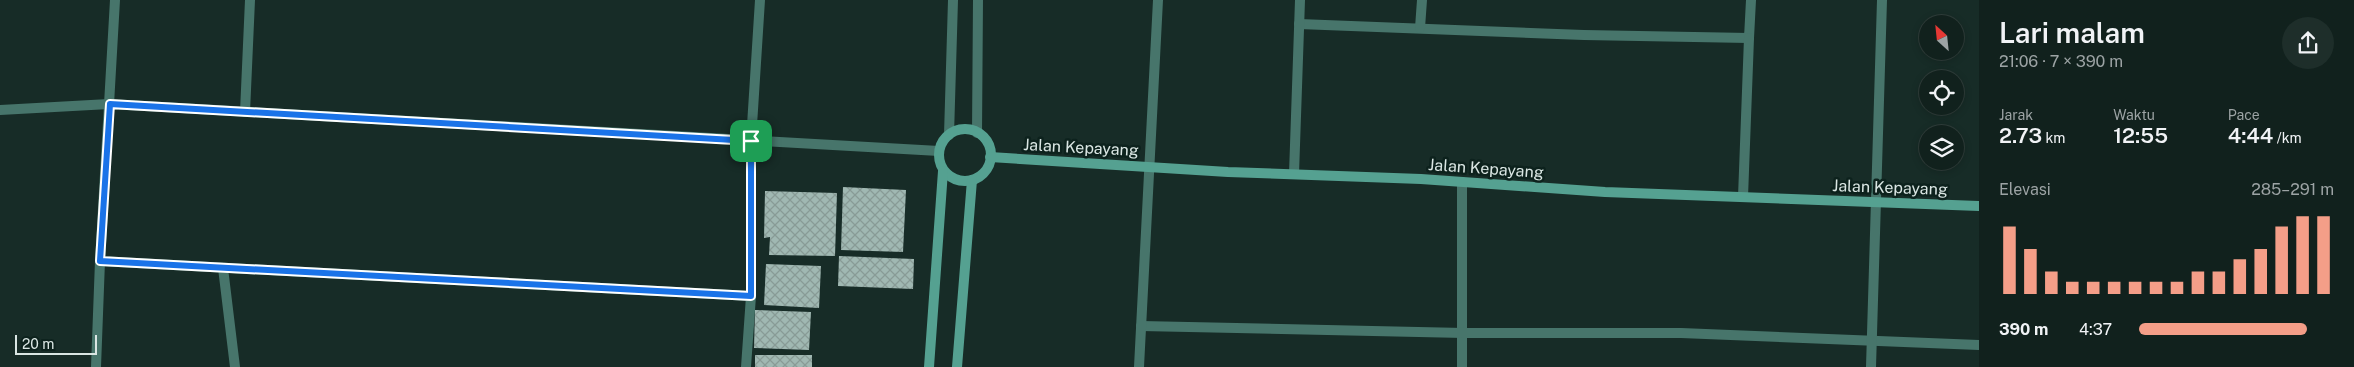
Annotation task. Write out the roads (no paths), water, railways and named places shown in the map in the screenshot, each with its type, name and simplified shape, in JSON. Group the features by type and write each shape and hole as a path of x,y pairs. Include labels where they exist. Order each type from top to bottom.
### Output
{"street":[{"path":"96,367 115,0"},
{"path":"245,112 250,0"},
{"path":"746,367 751,296 751,141 760,0"},
{"path":"949,135 953,0"},
{"path":"977,133 978,0"},
{"path":"1139,367 1158,0"},
{"path":"1294,174 1300,0"},
{"path":"1420,28 1422,0"},
{"path":"1743,197 1751,0"},
{"path":"1871,367 1882,0"},
{"path":"1299,24 1749,38"},
{"path":"0,110 110,104 939,151"},
{"path":"929,367 944,171 939,151 942,142 949,135 958,131 967,130 977,133 984,138 989,147 990,157 988,166 982,175 972,180 962,181 952,178 944,171"},
{"name":"Jalan Kepayang","path":"990,157 1462,182 1605,192 1979,206"},
{"path":"957,367 972,180"},
{"path":"1462,182 1464,333 1462,367"},
{"path":"100,261 751,296"},
{"path":"223,268 235,367"},
{"path":"1141,326 1464,333 1681,333 1979,345"}]}
